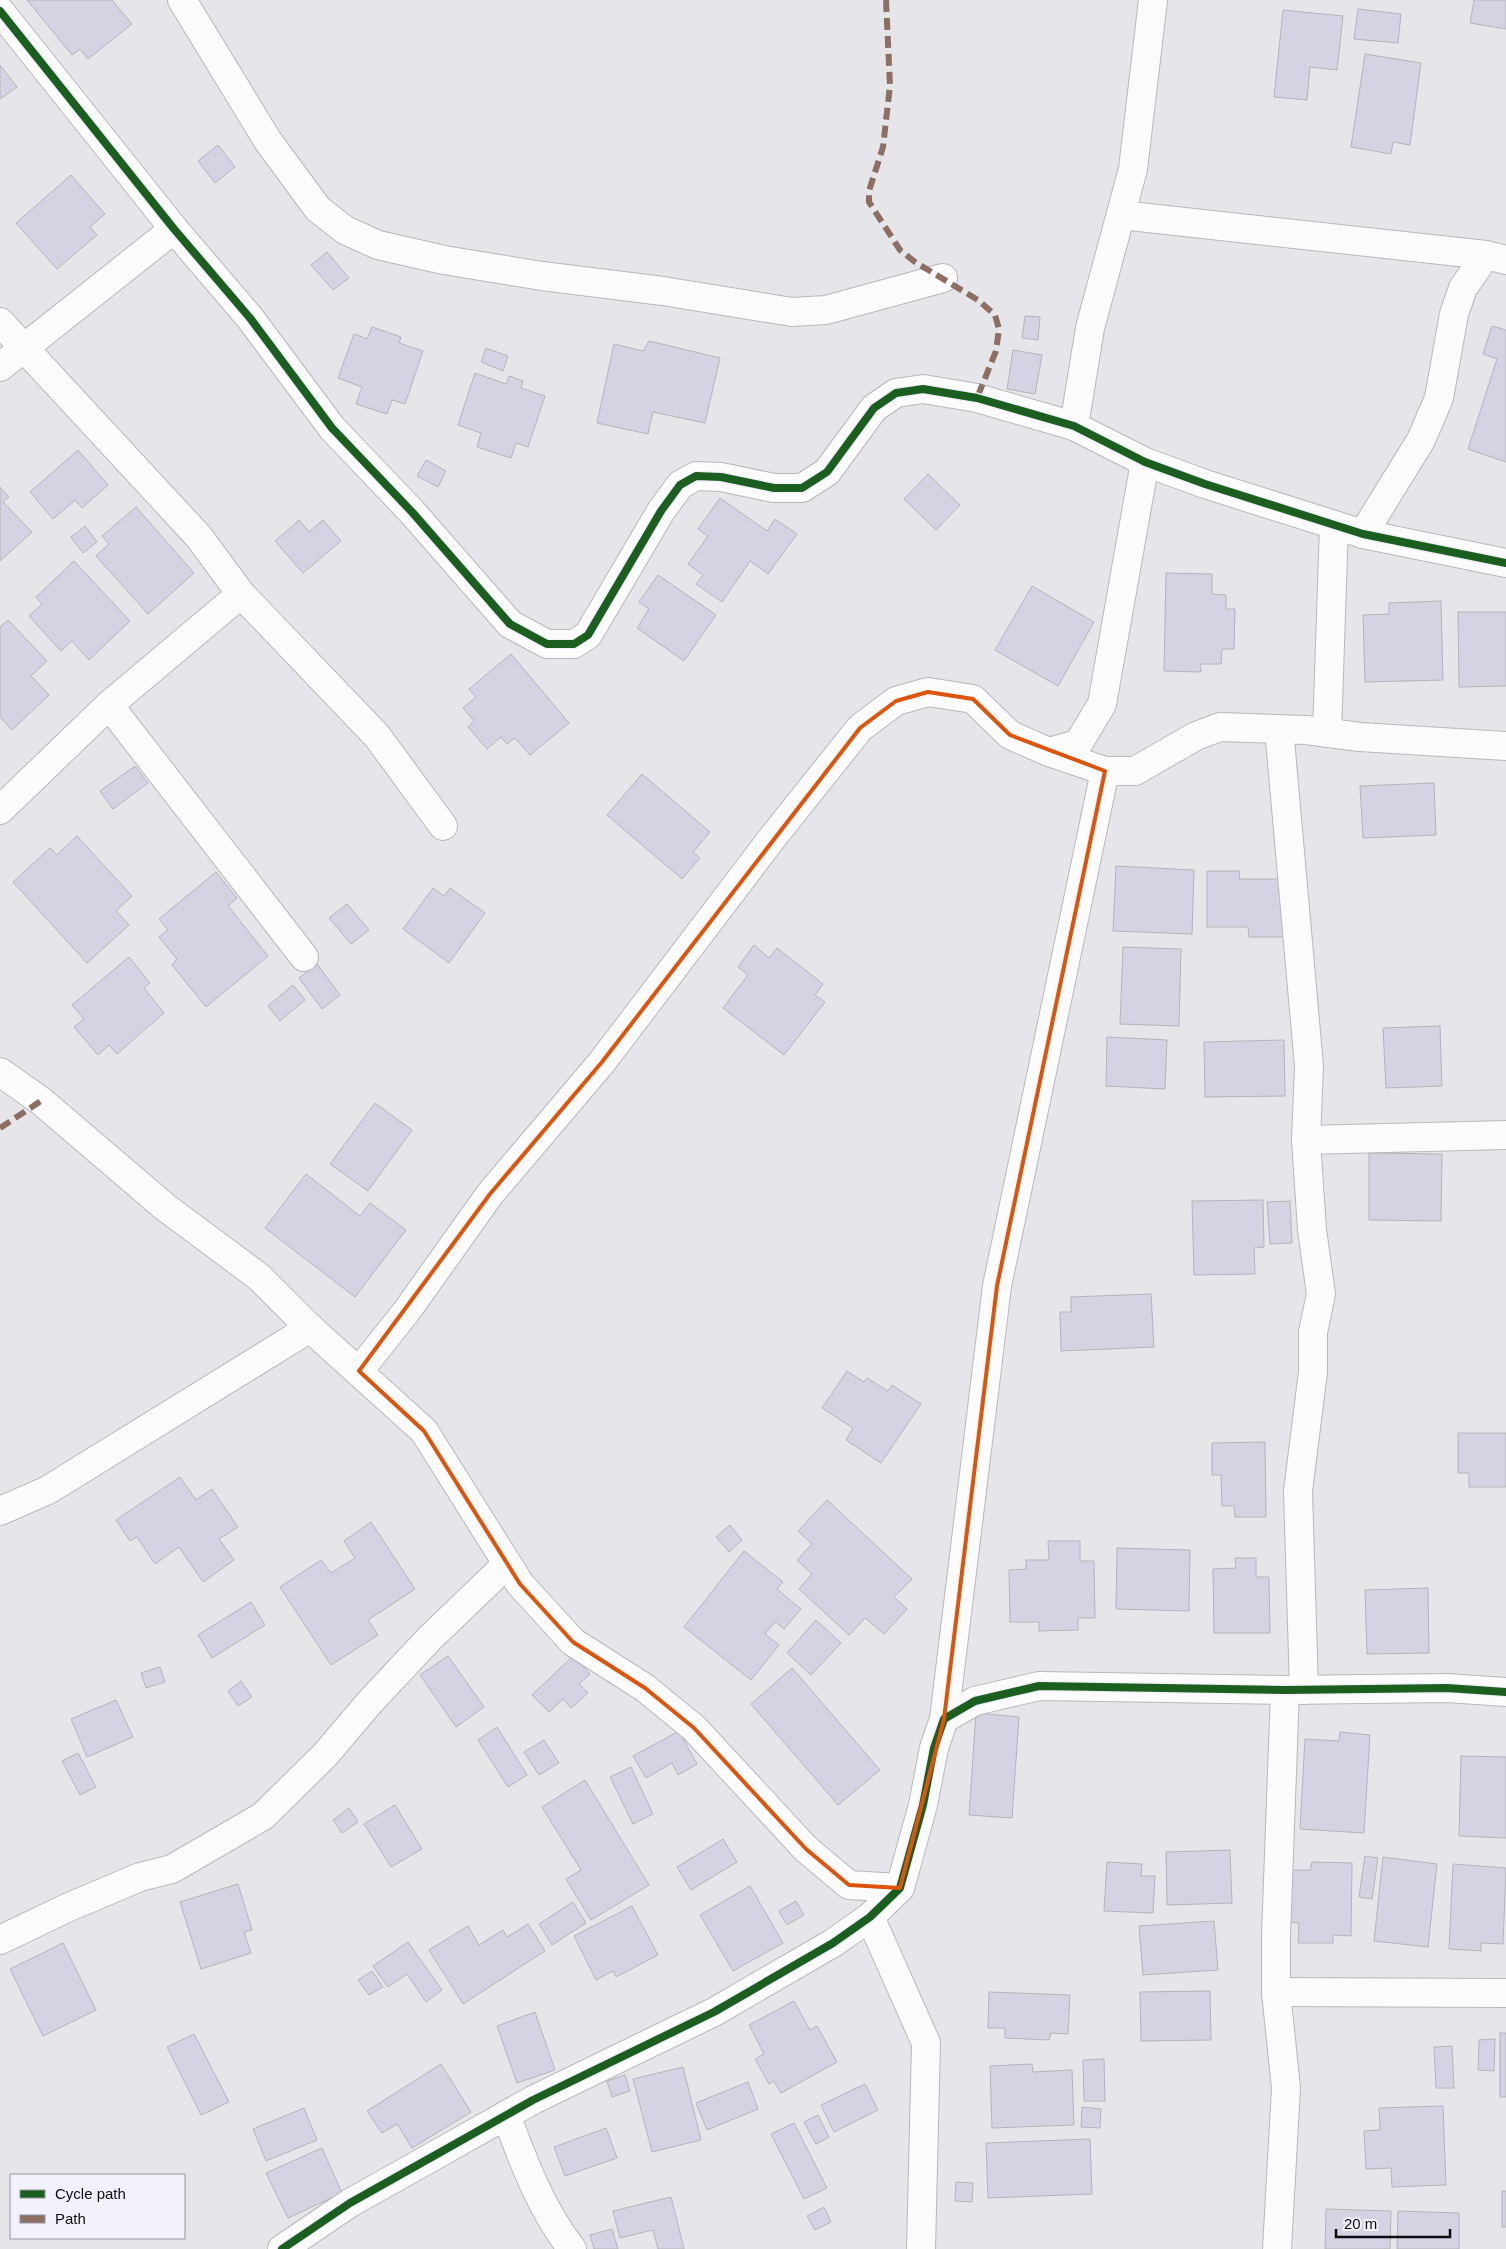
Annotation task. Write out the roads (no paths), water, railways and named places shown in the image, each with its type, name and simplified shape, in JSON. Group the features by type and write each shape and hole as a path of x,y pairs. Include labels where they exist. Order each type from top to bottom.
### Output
{"street":[{"path":"182,0 268,141 318,209 345,230 378,245 444,260 542,276 663,291 792,312 826,310 943,278"},
{"path":"1074,426 1090,328 1133,169 1153,0"},
{"path":"0,11 174,228 250,318 332,428 412,512 510,624 548,644 574,644 588,635 661,511 680,485 696,476 720,477 774,488 802,488 827,472 874,408 896,393 924,389 977,398 1074,426 1145,462 1205,484 1363,534 1506,563"},
{"path":"1121,215 1496,257"},
{"path":"0,367 174,228"},
{"path":"1363,534 1422,440 1439,398 1454,314 1463,288 1496,257"},
{"path":"0,322 200,537 241,594 377,736 443,826"},
{"path":"1049,752 1078,744 1102,704 1145,462"},
{"path":"1327,733 1334,525"},
{"path":"0,810 109,705 241,594"},
{"path":"360,1371 406,1312 490,1194 602,1062 773,837 860,728 896,701 928,692 973,699 1010,735 1049,752 1105,771 1135,771 1196,736 1220,727 1506,746"},
{"path":"109,705 304,957"},
{"path":"1277,2249 1286,2088 1276,1992 1276,1936 1295,1690 1298,1491 1313,1372 1313,1332 1320,1294 1312,1230 1306,1140 1310,1066 1279,730"},
{"path":"282,2249 350,2203 506,2115 714,2012 833,1943 870,1917 900,1888 923,1805 934,1748 944,1719 997,1286 1105,771"},
{"path":"0,1072 41,1100 165,1207 259,1277 310,1328 360,1371 424,1431 520,1584 573,1642 645,1688 694,1728 806,1849 849,1885 900,1888"},
{"path":"1306,1140 1506,1135"},
{"path":"0,1511 48,1490 310,1328"},
{"path":"0,1940 69,1907 140,1877 172,1868 263,1816 325,1755 370,1702 429,1639 507,1564"},
{"path":"944,1719 975,1701 1039,1686 1295,1690 1447,1688 1506,1692"},
{"path":"870,1917 926,2043 921,2249"},
{"path":"1276,1992 1506,1993"},
{"path":"506,2115 533,2187 558,2231 572,2249"}]}
